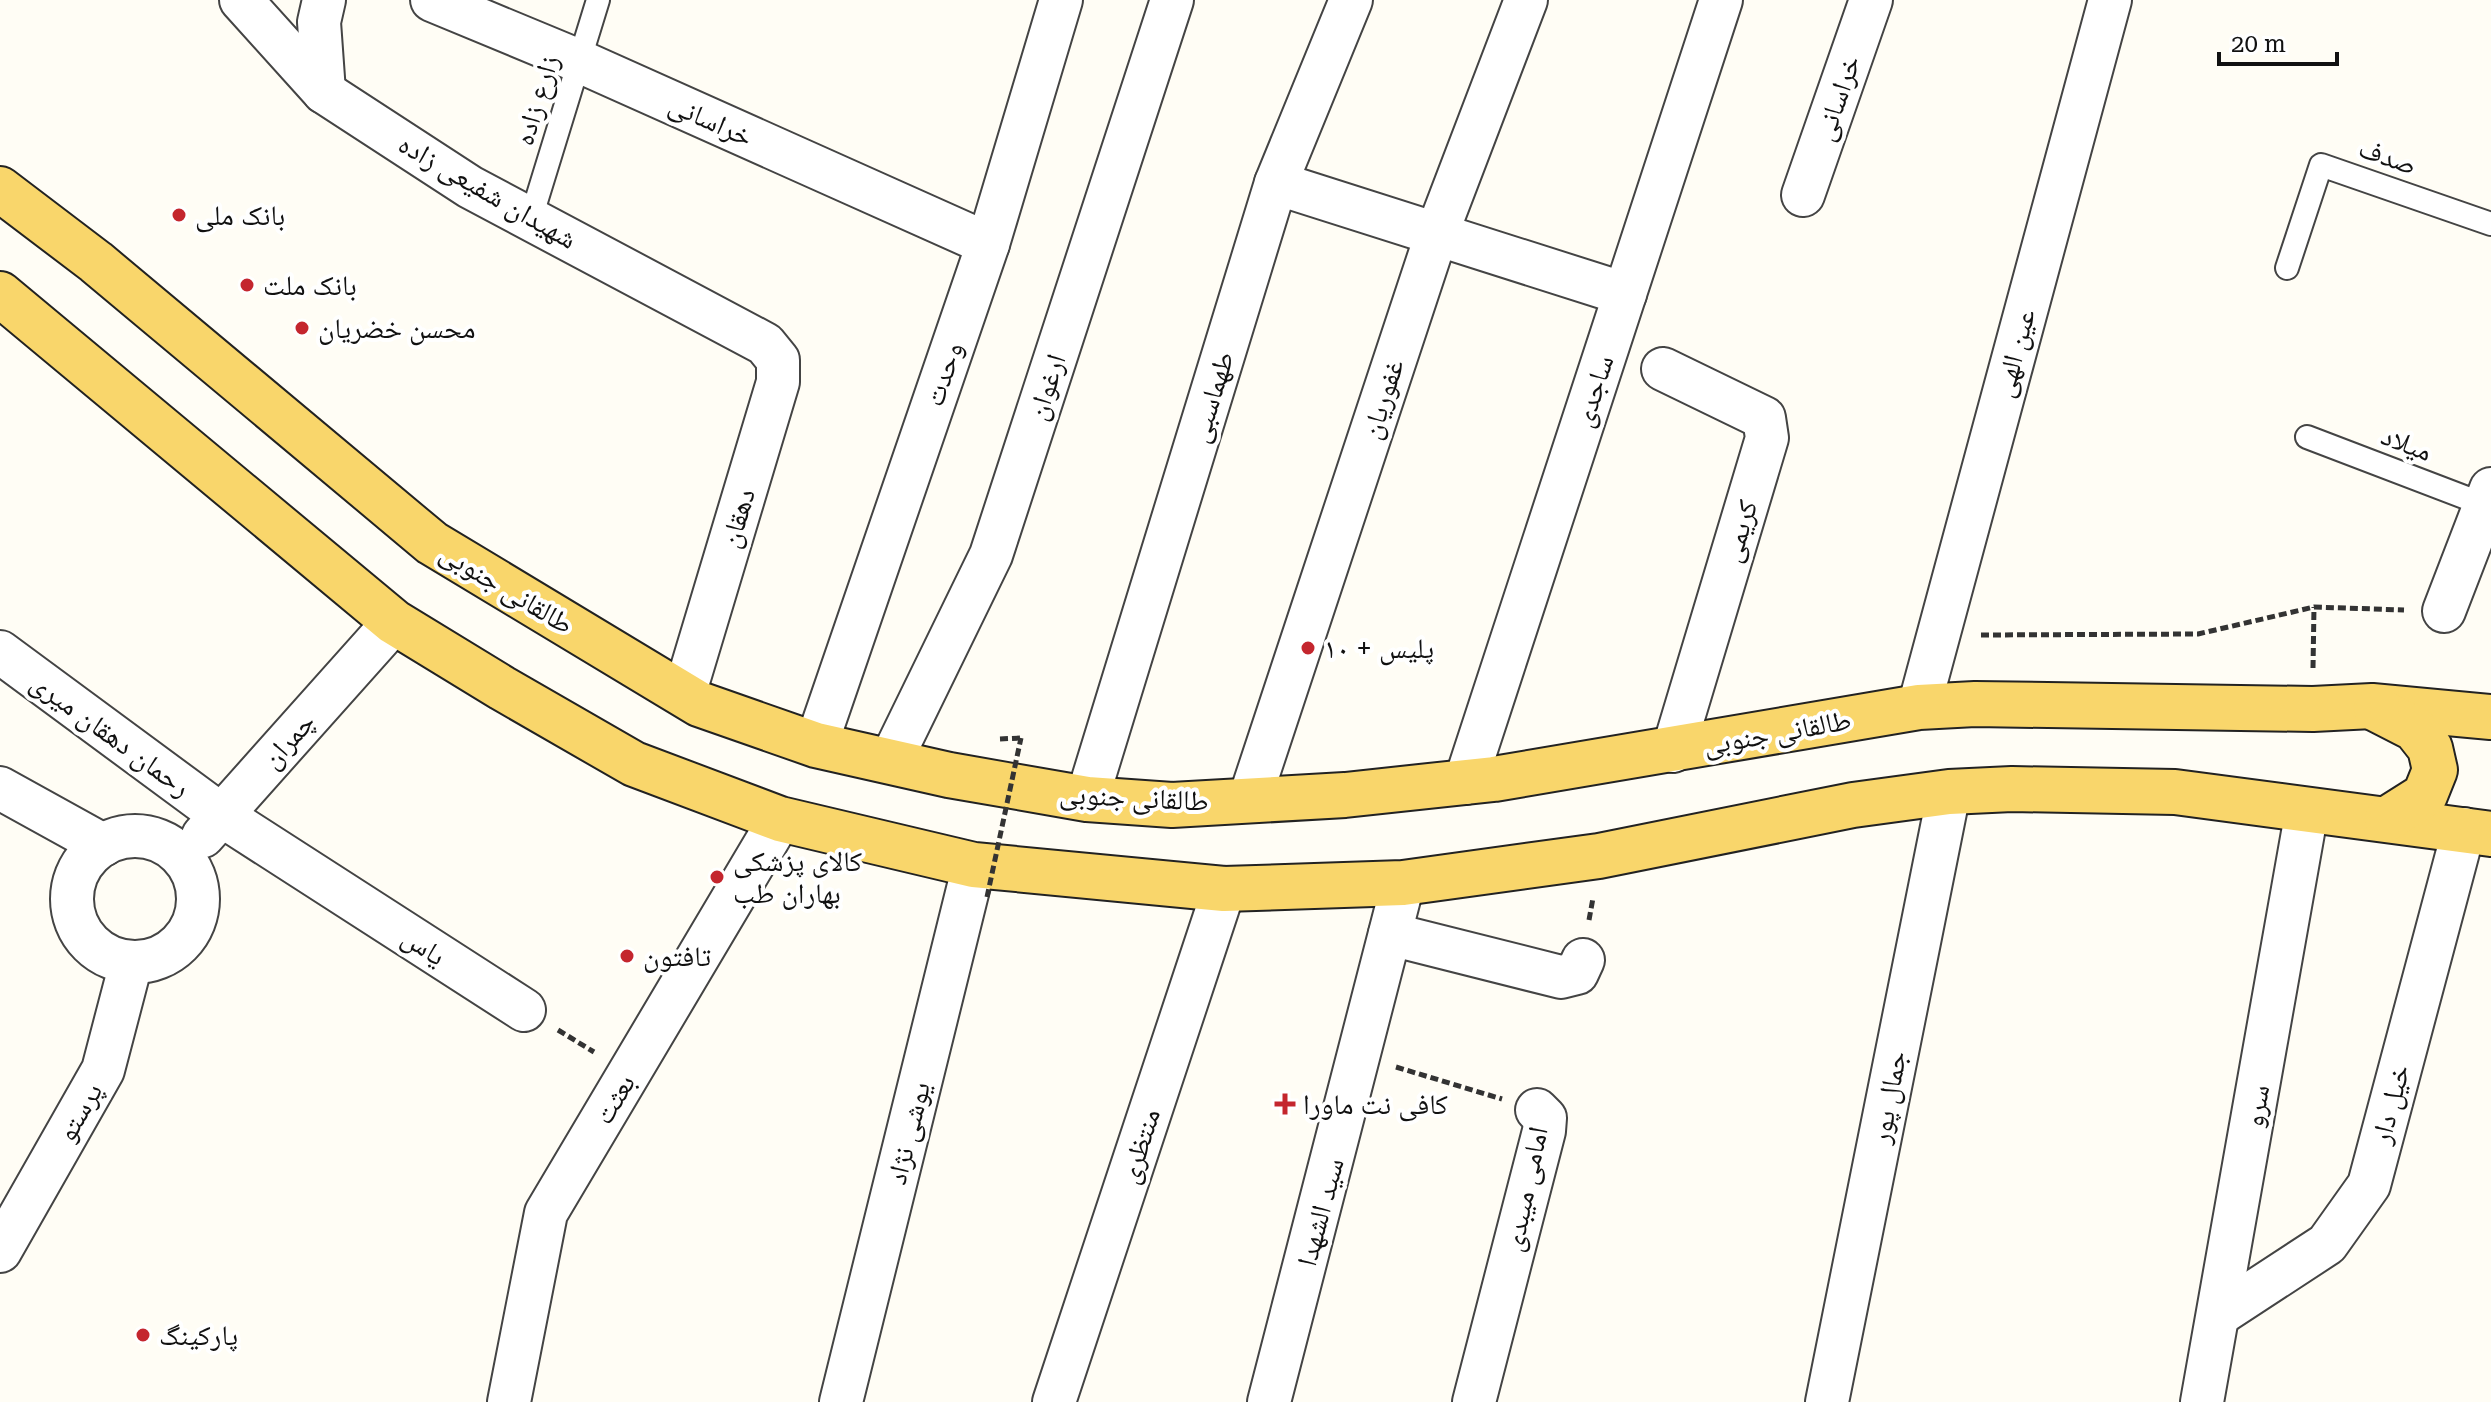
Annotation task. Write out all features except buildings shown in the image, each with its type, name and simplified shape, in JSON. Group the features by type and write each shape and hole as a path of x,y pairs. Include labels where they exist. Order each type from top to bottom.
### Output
{"main road":[{"name":"طالقانی جنوبی","path":"0,189 96,262 432,543 684,695 816,745 890,762 1087,799 1172,805 1465,783 1673,751 1919,707 1975,704 2313,709 2372,706 2491,717"},
{"path":"0,294 394,622 634,764 780,819 981,881 1224,889 1403,883 1599,856 1853,805 1949,792 2080,789 2175,792 2477,832"},
{"path":"2372,706 2415,729 2430,748 2435,770 2425,795 2387,819"}],"street":[{"name":"شهیدان شفیعی زاده","path":"241,0 324,92 470,187 765,344"},
{"path":"324,0 319,22 324,92"},
{"name":"خراسانی","path":"432,0 579,61 988,244"},
{"name":"وحدت","path":"816,745 988,244 1061,0"},
{"name":"ارغوان","path":"890,762 991,555 1172,0"},
{"name":"طهماسبی","path":"1087,799 1276,183 1351,0"},
{"name":"غفوریان","path":"1249,801 1437,233 1526,0"},
{"name":"ساجدی","path":"1465,783 1721,0"},
{"name":"خراسانی","path":"1803,195 1871,0"},
{"name":"عین الهی","path":"1919,707 2110,0"},
{"path":"1276,183 1625,294"},
{"name":"دهقان","path":"684,695 778,382 778,360 765,344"},
{"name":"کریمی","path":"1663,369 1764,418 1767,438 1673,751"},
{"path":"2444,611 2488,497"},
{"name":"چمران","path":"183,858 394,622"},
{"name":"رحمان دهقان میری","path":"0,652 221,815"},
{"path":"0,788 103,845"},
{"name":"جمال پور","path":"1827,1402 1949,792"},
{"name":"سرو","path":"2202,1402 2307,810"},
{"name":"یاس","path":"221,815 524,1010"},
{"name":"بعثت","path":"509,1402 546,1213 780,819"},
{"name":"خیل دار","path":"2220,1314 2327,1244 2369,1185 2477,832"},
{"path":"126,836 147,837 167,845 183,858 194,877 198,897 195,918 186,937 171,952 152,961 131,963 111,958 94,948 80,932 73,913 72,892 77,872 89,855 103,845 126,836"},
{"name":"یوشی نژاد","path":"841,1402 981,881"},
{"name":"سید الشهدا","path":"1269,1402 1361,1056 1403,883"},
{"name":"منتظری","path":"1054,1402 1224,889"},
{"path":"1390,934 1561,977 1580,967"},
{"name":"پرستو","path":"0,1250 103,1070 131,963"},
{"name":"امامی میبدی","path":"1474,1402 1544,1131 1545,1118 1537,1110"}],"lane":[{"name":"زارع زاده","path":"531,218 598,0"},
{"name":"صدف","path":"2287,268 2321,165 2491,224"},
{"name":"میلاد","path":"2307,437 2488,497"}],"path":[{"path":"2313,709 2314,607"},
{"path":"1938,636 2198,634 2314,607 2444,611"},
{"path":"981,881 1021,738"},
{"path":"1580,967 1599,856"},
{"path":"524,1010 629,1073"},
{"name":"امامی میبدی","path":"1361,1056 1537,1110"}],"place":[{"name":"بانک ملی","path":"179,215"},
{"name":"بانک ملت","path":"247,285"},
{"name":"محسن خضریان","path":"302,328"},
{"name":"پلیس + ۱۰","path":"1308,648"},
{"name":"کالای پزشکی بهاران طب","path":"717,877"},
{"name":"تافتون","path":"627,956"},
{"name":"کافی نت ماورا","path":"1285,1104"},
{"name":"پارکینگ","path":"143,1335"}]}
